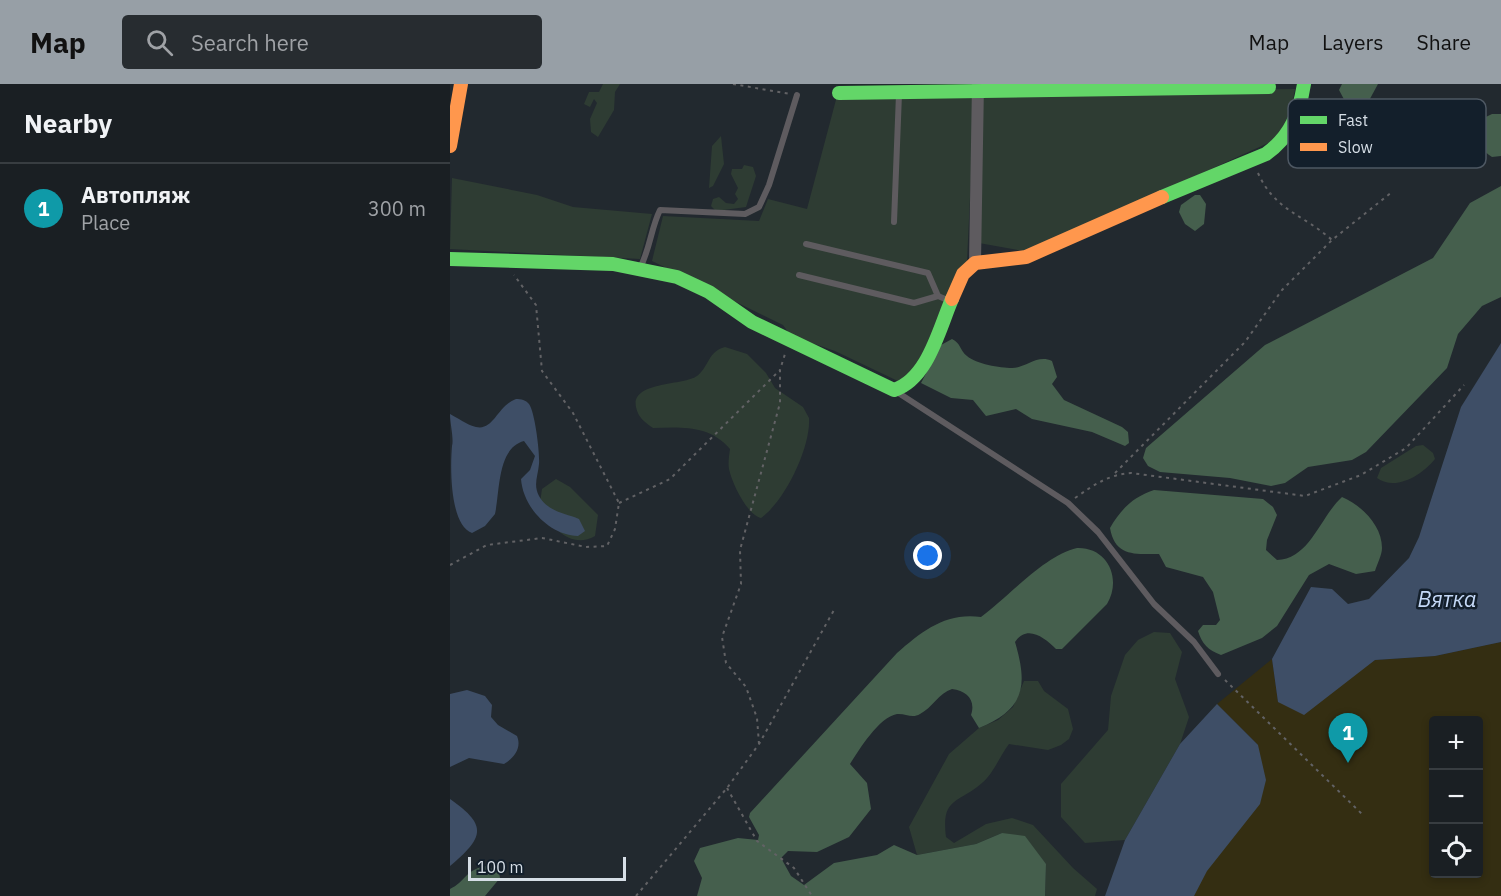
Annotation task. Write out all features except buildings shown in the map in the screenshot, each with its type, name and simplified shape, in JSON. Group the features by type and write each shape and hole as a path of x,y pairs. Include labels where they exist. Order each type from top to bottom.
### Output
{"street":[{"path":"450,146 461,84"},
{"path":"1301,99 1304,84"},
{"path":"975,263 978,87"},
{"path":"836,90 978,87 1269,87"},
{"path":"450,259 640,268 677,276 709,292 752,322 894,390 907,386 920,372 944,299 963,274 975,263 1026,257 1100,223 1252,160 1279,146 1288,136"}],"lane":[{"path":"894,222 899,88"},
{"path":"640,268 648,253 655,220 660,210 745,214 759,207 769,185 797,95"},
{"path":"800,275 914,303 944,299 928,273 806,244"},
{"path":"894,390 1068,503 1098,532 1154,604 1194,642 1218,674"}],"path":[{"path":"733,84 797,95"},
{"path":"1252,160 1267,193 1287,209 1314,224 1332,240"},
{"path":"1068,503 1113,474 1245,342 1282,290 1332,240 1392,192"},
{"path":"450,565 487,545 498,543 542,538 586,548 607,546 615,529 619,503 573,413 542,371 536,305 504,260"},
{"path":"759,744 757,718 746,687 726,663 722,637 741,584 740,550 780,403 780,370 790,340"},
{"path":"619,503 670,479 780,370"},
{"path":"1113,474 1131,473 1305,496 1361,475 1407,448 1464,385"},
{"path":"636,896 727,788 759,744 834,610"},
{"path":"1218,674 1364,816"},
{"path":"727,788 757,841 794,868 812,896"}],"green space":[{"path":"603,84 620,84 615,92 614,110 598,137 591,132 590,119 597,103 594,99 590,107 584,104 589,92 599,92"},
{"path":"1342,84 1378,84 1370,99 1344,99 1339,90"},
{"path":"1295,89 1293,99 1288,99 1286,135 1029,252 979,243 983,93"},
{"path":"975,93 967,261 915,369 902,383 835,351 791,336 783,325 652,261 663,216 759,221 768,199 807,209 837,96"},
{"path":"1501,114 1501,156 1492,157 1486,153 1486,117"},
{"path":"721,136 724,164 713,186 709,188 712,146"},
{"path":"744,165 753,167 756,176 746,207 716,211 711,206 713,199 719,197 726,203 734,204 738,199 735,194 738,188 731,174 732,169 742,169"},
{"path":"452,178 537,195 573,207 652,214 640,259 450,249"},
{"path":"1501,186 1501,297 1482,306 1458,334 1447,368 1366,452 1352,460 1308,467 1285,483 1271,486 1230,478 1160,472 1148,466 1143,458 1146,448 1265,345 1433,258 1470,203"},
{"path":"1195,195 1200,195 1206,204 1204,224 1195,231 1185,224 1179,212 1181,205"},
{"path":"952,339 967,356 988,365 1012,368 1041,359 1052,361 1057,377 1052,384 1064,400 1122,427 1128,432 1129,443 1125,446 1092,432 1032,419 1016,409 986,416 973,400 951,398 921,383 941,345"},
{"path":"725,347 747,354 766,373 775,388 803,407 809,418 806,443 795,472 779,499 761,518 751,511 737,490 729,469 730,449 722,441 713,435 694,429 653,428 642,419 636,407 641,393 649,388 697,376 715,352"},
{"path":"1423,445 1433,453 1435,459 1424,470 1401,482 1384,482 1377,478 1381,468 1416,446"},
{"path":"556,479 570,487 598,515 595,536 586,540 570,538 550,523 539,509 542,489"},
{"path":"1154,490 1263,499 1273,507 1277,515 1267,540 1266,550 1277,560 1298,553 1314,536 1334,505 1342,497 1356,505 1374,524 1381,540 1381,554 1375,571 1356,574 1329,564 1309,575 1277,626 1262,638 1221,655 1206,646 1198,631 1203,625 1216,625 1220,620 1213,592 1203,577 1166,567 1159,554 1127,552 1116,544 1113,537 1110,528 1123,509 1140,496"},
{"path":"1077,548 1097,553 1109,566 1113,585 1107,604 1062,649 1056,649 1041,637 1030,633 1015,642 1021,671 1021,684 1014,704 1006,713 979,728 971,715 972,705 969,697 952,689 917,715 890,716 870,735 850,764 867,783 871,809 849,837 817,852 788,851 781,858 791,876 804,885 834,863 877,855 894,845 917,855 976,844 1002,833 1025,836 1046,864 1045,896 697,896 702,878 694,861 700,848 738,838 758,840 759,835 749,817 750,813 897,653 916,637 946,620 968,616 981,617 1052,559"},
{"path":"1154,632 1170,633 1182,652 1175,679 1189,717 1180,744 1125,840 1085,843 1061,817 1061,784 1108,730 1111,696 1125,655 1138,640"},
{"path":"1024,681 1038,681 1044,691 1068,709 1073,729 1069,739 1048,750 1009,744 986,779 949,808 945,824 946,837 954,843 986,824 1012,818 1033,825 1073,868 1097,889 1095,896 1045,896 1046,864 1002,833 976,844 917,855 909,827 949,754 979,728 998,720 1013,707"},
{"path":"486,866 499,872 500,878 485,896 450,896 450,889 474,870"}],"sand":[{"path":"1501,642 1501,896 1194,896 1258,745 1217,704 1272,659 1278,702 1350,677 1375,660 1435,656"}],"water":[{"name":"Вятка","path":"1501,343 1501,642 1435,656 1375,660 1304,715 1278,702 1272,659 1311,587 1332,589 1348,604 1369,599 1409,558 1419,537 1461,407"},
{"path":"516,399 528,403 533,415 539,452 537,492 547,506 579,519 585,531 578,536 557,531 539,518 532,509 521,479 530,470 535,456 524,441 515,445 504,461 495,514 485,526 472,533 459,519 453,495 451,456 453,439 450,414 469,425 482,427 492,422 504,407"},
{"path":"467,690 485,696 492,705 491,717 498,725 517,736 516,752 504,764 469,758 450,767 450,694"},
{"path":"1217,704 1258,745 1266,780 1260,804 1207,871 1194,896 1105,896 1125,840 1180,744"},
{"path":"450,799 471,817 477,832 469,848 450,866"}],"traffic: fast":[{"path":"1300,99 1304,84"},
{"path":"839,93 1269,87"},
{"path":"1162,197 1266,154 1288,132"},
{"path":"450,259 613,264 677,277 709,292 752,322 894,390 906,384 924,364 952,299"}],"traffic: slow":[{"path":"450,146 461,84"},
{"path":"952,299 963,274 975,263 1026,257 1162,197"}],"place":[{"name":"Автопляж","path":"1348,763"}]}
